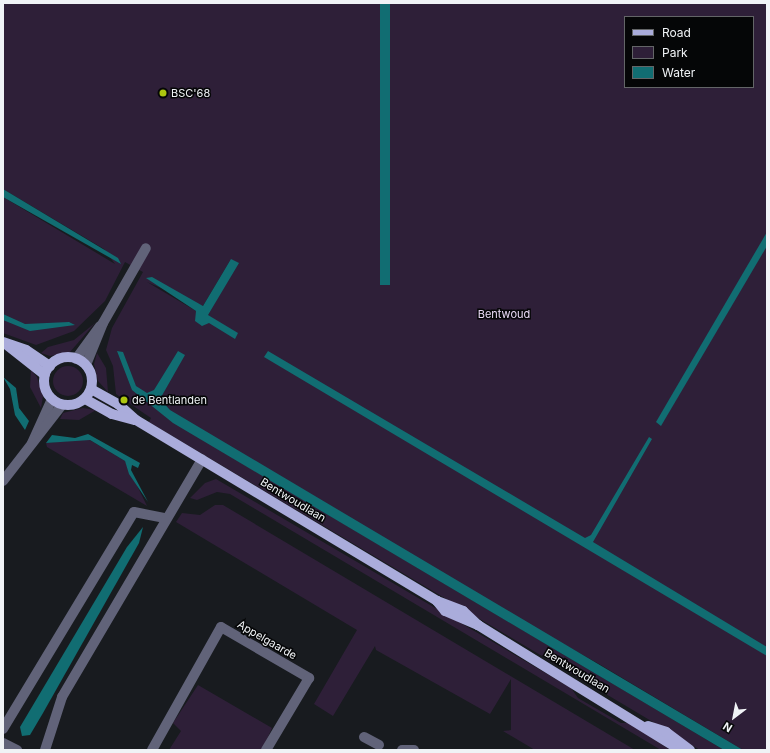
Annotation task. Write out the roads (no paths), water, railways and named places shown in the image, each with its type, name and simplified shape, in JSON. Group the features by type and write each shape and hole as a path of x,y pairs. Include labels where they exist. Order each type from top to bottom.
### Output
{"main road":[{"path":"4,343 26,350 48,370"},
{"path":"59,359 76,359 86,365 91,376 91,389 84,399 74,405 62,405 52,399 45,388 48,370 59,359"},
{"name":"Bentwoudlaan","path":"91,389 118,404 136,420 437,601 463,611 478,625 644,725 680,750"},
{"name":"Bentwoudlaan","path":"84,399 112,414 136,420"},
{"name":"Bentwoudlaan","path":"644,725 666,732 690,750"}],"street":[{"path":"86,365 103,323 146,248"},
{"path":"76,359 85,342 103,323"},
{"path":"32,443 52,399"},
{"path":"3,481 62,405"},
{"path":"45,750 60,701 202,459"},
{"path":"3,729 134,512 166,518"},
{"name":"Appelgaarde","path":"152,750 221,627 309,678 266,750"},
{"path":"364,737 381,748"},
{"path":"3,743 17,750"},
{"path":"402,750 414,750"}],"water":[{"path":"380,3 390,3 390,285 380,285"},
{"path":"3,189 118,258 121,264 3,197"},
{"path":"767,232 767,246 661,426 656,422"},
{"path":"231,259 239,263 208,315 238,333 235,339 209,323 202,326 195,321 196,311 146,278 152,277 203,306"},
{"path":"3,314 25,324 69,322 75,325 30,331 3,320"},
{"path":"117,351 123,352 136,386 147,393 154,390 178,351 185,355 160,399 170,410 743,750 724,750 173,423 132,390"},
{"path":"268,351 585,538 591,535 649,437 652,439 593,542 767,647 767,656 264,357"},
{"path":"3,377 16,388 19,408 29,421 25,430 15,415 10,389"},
{"path":"88,434 140,463 138,468 132,465 131,470 148,502 129,474 125,461 90,440 46,443 52,435 75,438"},
{"path":"143,527 139,543 43,713 30,735 22,736 20,727 127,547"}],"place":[{"name":"BSC'68","path":"163,93"},
{"name":"de Bentlanden","path":"124,400"}],"park label":[{"name":"Bentwoud","path":"504,314"}]}
